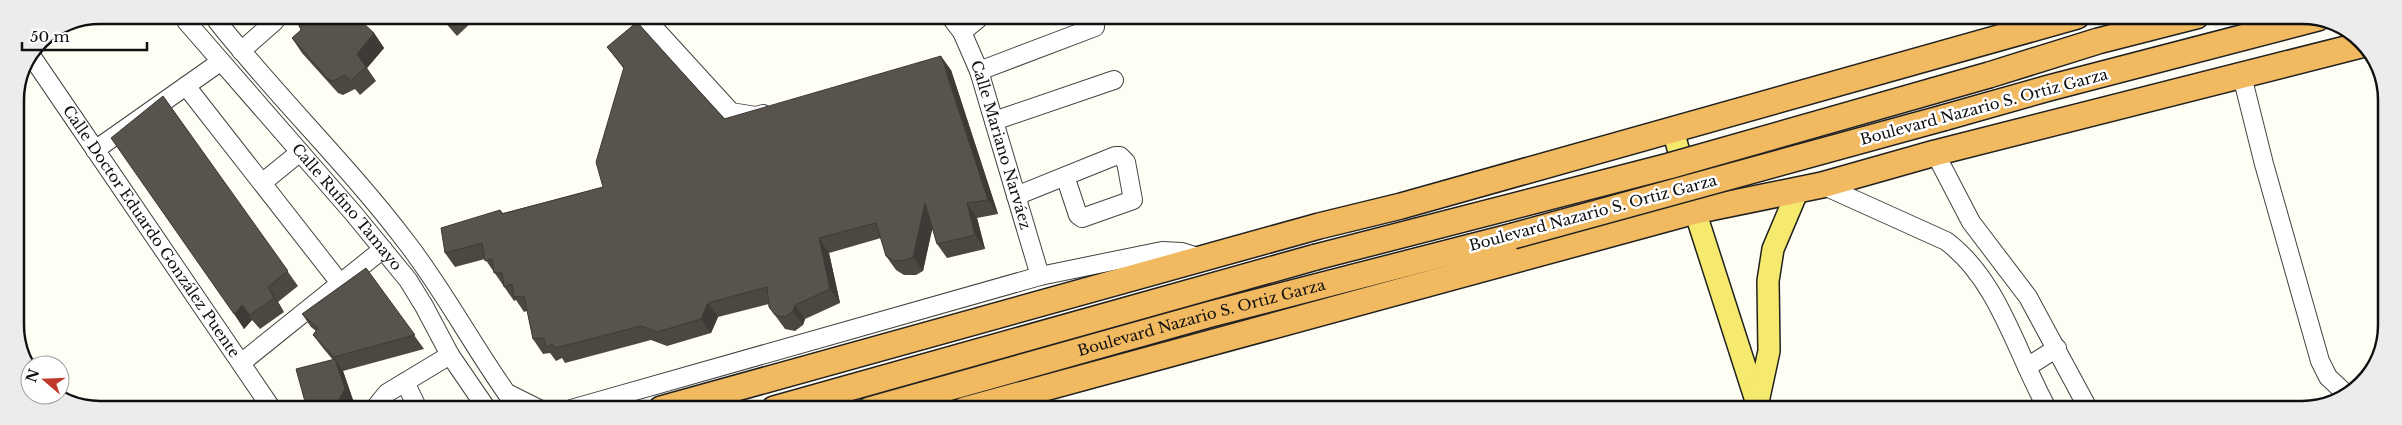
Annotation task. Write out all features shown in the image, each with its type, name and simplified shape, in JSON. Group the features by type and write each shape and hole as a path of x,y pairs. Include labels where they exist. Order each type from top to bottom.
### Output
{"highway":[{"path":"690,401 1319,226 1400,206 2051,24"},
{"name":"Boulevard Nazario S. Ortiz Garza","path":"806,401 1316,257 1669,166 1989,75 2108,38 2164,24"},
{"name":"Boulevard Nazario S. Ortiz Garza","path":"901,401 1210,314 1513,236 2049,88 2295,24"},
{"path":"2018,34 2108,38"},
{"path":"992,401 1695,211 1822,186 1935,153 2357,46"},
{"path":"2049,88 2180,92"},
{"path":"1166,298 1218,270 1371,220 1400,206"},
{"path":"995,400 1036,363"}],"main road":[{"path":"1674,130 1695,211 1756,401"},
{"path":"1759,401 1769,351 1768,281 1773,249 1798,190"}],"street":[{"name":"Calle Rufino Tamayo","path":"188,24 383,249 416,293 450,356 481,401"},
{"name":"Calle Rufino Tamayo","path":"219,24 372,199 406,242 434,279 512,401"},
{"path":"241,51 272,24"},
{"path":"651,24 730,112 756,116 783,108"},
{"name":"Calle Mariano Narváez","path":"957,26 979,71 1040,276"},
{"path":"979,71 1095,28"},
{"name":"Calle Doctor Eduardo González Puente","path":"34,60 267,401"},
{"path":"95,150 220,62"},
{"path":"2242,76 2264,164 2320,361 2328,377 2342,390"},
{"path":"994,122 1114,80"},
{"path":"186,86 340,283"},
{"path":"262,183 300,152"},
{"path":"1935,153 1972,222 2015,278 2058,348 2084,401"},
{"path":"1016,196 1066,176"},
{"path":"1822,186 1946,241 1968,261 1990,293 2044,401"},
{"path":"1946,241 1972,222"},
{"path":"241,363 383,249"},
{"path":"599,401 1040,276 1162,251 1182,252 1204,258"},
{"path":"1990,293 2015,278"},
{"path":"2027,367 2058,348"},
{"path":"380,401 387,393 450,356"},
{"path":"405,382 414,401"},
{"path":"505,392 523,401"}],"building":[{"path":"298,24 364,24 374,33 357,54 366,67 350,81 345,75 333,81 328,79 292,38 301,30"},
{"path":"635,24 639,24 724,119 941,56 988,200 967,203 975,235 937,244 925,203 913,257 906,260 894,261 886,256 876,223 819,238 830,289 795,305 793,311 785,317 775,315 769,307 767,287 708,303 701,319 657,332 641,326 555,348 552,344 546,347 544,338 533,339 524,296 514,297 512,284 504,287 502,273 494,273 492,259 485,261 482,243 445,253 441,228 500,210 502,214 603,187 596,162 624,67 607,47"},
{"path":"163,96 288,271 268,287 274,298 250,315 242,305 234,314 111,138"},
{"path":"366,268 415,335 334,357 313,335 318,328 302,314"},
{"path":"335,359 345,388 338,401 305,401 296,369"}]}
